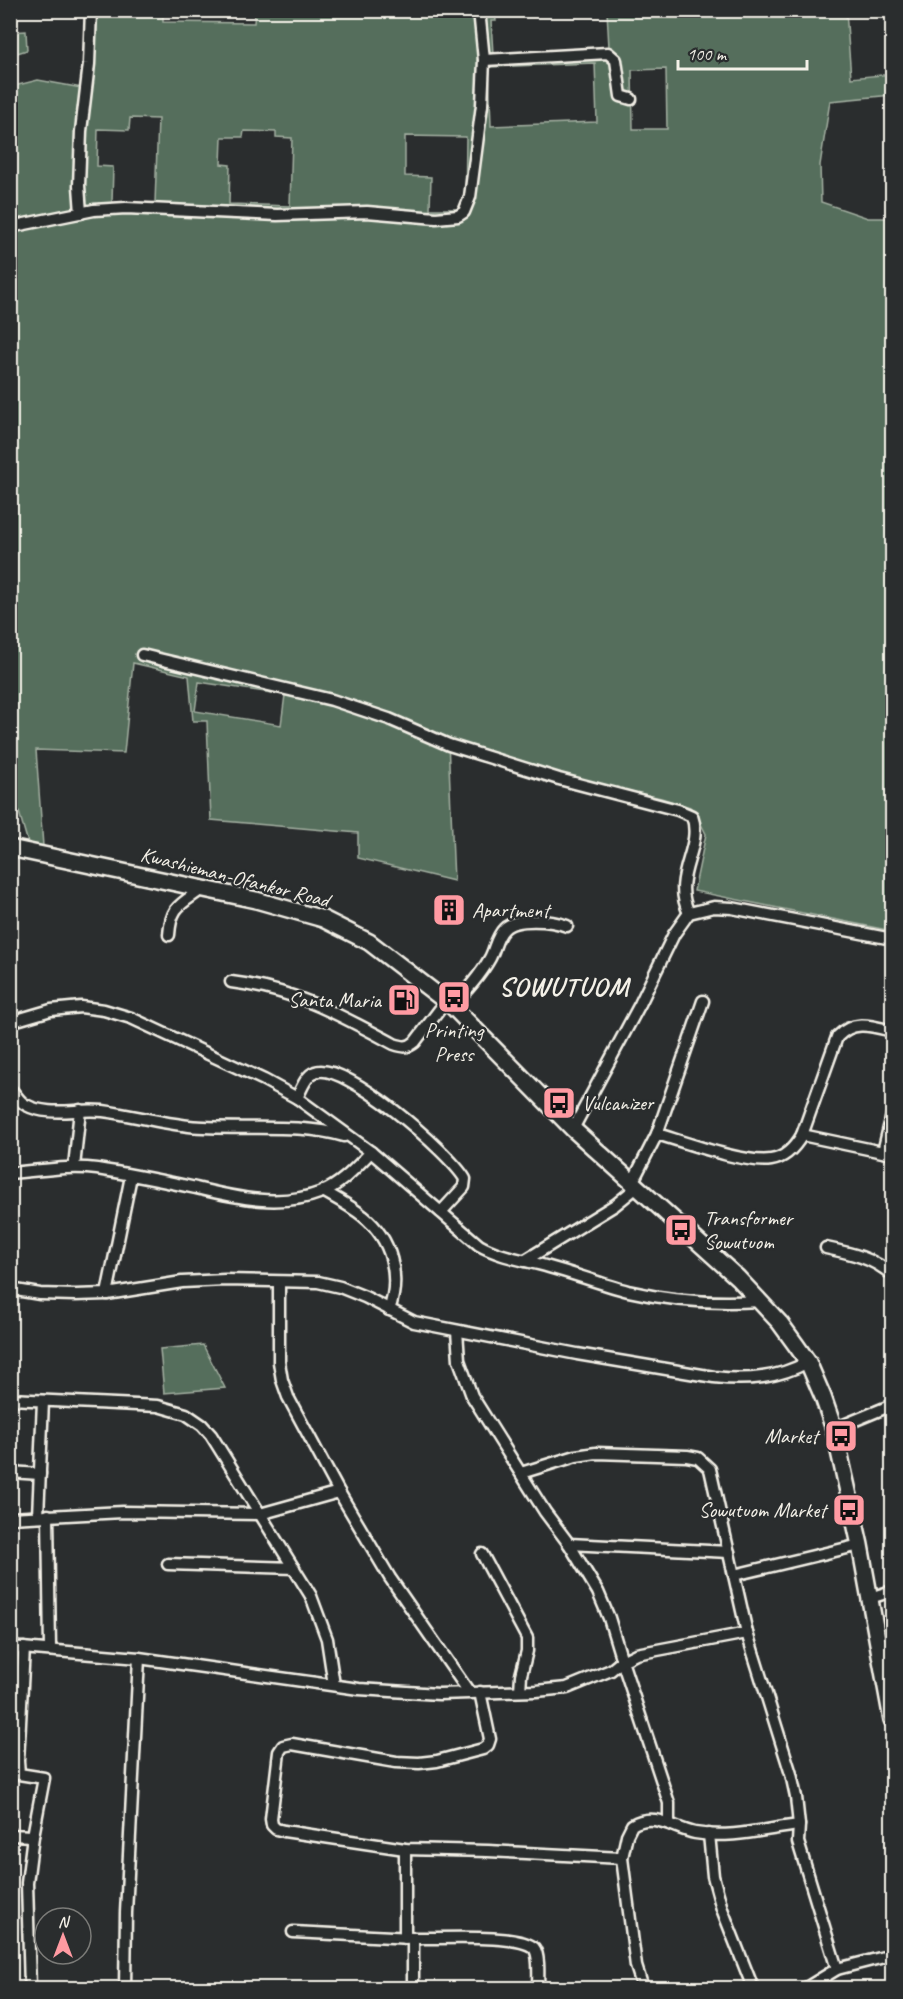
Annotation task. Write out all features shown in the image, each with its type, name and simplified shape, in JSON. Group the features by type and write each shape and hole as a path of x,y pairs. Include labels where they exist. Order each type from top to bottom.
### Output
{"main road":[{"name":"Kwashieman-Ofankor Road","path":"10,848 256,900 308,914 343,928 369,942 449,1004 573,1129 738,1278 780,1323 808,1362 820,1387 834,1429 861,1545 892,1720"}],"street":[{"path":"81,213 79,186 81,131 89,64 91,10"},
{"path":"10,227 81,213 126,208 276,215 367,212 436,218 458,216 464,212 470,197 482,105 484,60 479,10"},
{"path":"484,60 608,53 616,60 621,96 631,99"},
{"path":"142,654 332,700 389,719 448,745 559,779 658,804 692,816 695,824 694,838 682,891 690,913"},
{"path":"169,935 171,921 178,906 202,889"},
{"path":"573,1129 640,1004 674,934 690,913 714,907 732,908 892,939"},
{"path":"231,982 261,986 307,1000 394,1044 410,1046 481,971 491,957 497,938 505,927 515,923 534,921 558,922 567,926"},
{"path":"524,1261 615,1205 635,1185 657,1134 703,1002"},
{"path":"10,1022 51,1010 81,1007 104,1010 131,1018 297,1098 371,1152 490,1252 628,1291 708,1302 760,1301"},
{"path":"657,1134 746,1158 771,1160 782,1157 797,1144 802,1135 837,1037 849,1028 858,1025 871,1025 892,1031"},
{"path":"297,1098 310,1075 320,1071 335,1073 346,1078 378,1098 430,1141 465,1179 464,1187 441,1212"},
{"path":"10,1089 24,1105 49,1111 102,1111 188,1126 309,1129 330,1131 350,1137"},
{"path":"74,1167 80,1110"},
{"path":"802,1135 888,1153 892,1115"},
{"path":"10,1173 74,1167 195,1188 237,1198 288,1200 323,1191 345,1178 371,1152"},
{"path":"107,1294 131,1176"},
{"path":"323,1191 366,1218 379,1233 388,1249 393,1263 395,1281 394,1297 389,1310"},
{"path":"826,1248 860,1256 892,1275"},
{"path":"10,1289 40,1294 75,1295 107,1294 182,1282 225,1280 318,1282 340,1287 365,1297 414,1322 577,1354 737,1380 774,1376 808,1362"},
{"path":"279,1282 279,1362 288,1397 339,1492 390,1578 475,1692 490,1739 488,1745 483,1749 437,1761 419,1763 396,1762 292,1744 283,1746 270,1819 272,1825 276,1829 405,1849 622,1858"},
{"path":"457,1332 459,1360 472,1396 598,1592 609,1618 669,1803 669,1822"},
{"path":"10,1399 158,1406 186,1414 202,1425 211,1435 311,1596 327,1638 334,1685"},
{"path":"43,1401 40,1474 50,1649"},
{"path":"834,1429 892,1405"},
{"path":"521,1473 576,1456 596,1453 687,1456 699,1458 710,1469 747,1633 791,1774 799,1825 798,1842 803,1862 837,1969"},
{"path":"10,1472 40,1474"},
{"path":"10,1518 123,1512 260,1514 339,1492"},
{"path":"568,1544 729,1552"},
{"path":"734,1575 861,1545"},
{"path":"482,1554 527,1638 520,1691"},
{"path":"168,1564 294,1568"},
{"path":"870,1598 892,1591"},
{"path":"10,1647 139,1658 405,1693 475,1692 567,1688 611,1670 636,1654 747,1633"},
{"path":"24,1648 19,1774 44,1778 27,1883 30,1989"},
{"path":"113,1989 125,1987 126,1913 139,1658"},
{"path":"643,1989 636,1966 622,1858 627,1835 632,1826 647,1821 669,1822 693,1832 710,1834 751,1832 799,1825"},
{"path":"710,1834 713,1876 722,1909 753,1989"},
{"path":"10,1835 33,1836"},
{"path":"405,1849 413,1989"},
{"path":"293,1932 515,1941 529,1946 537,1953 538,1989"},
{"path":"807,1988 837,1969 892,1955"}],"green space":[{"path":"86,11 163,11 163,22 254,23 255,11 495,11 496,21 491,21 493,54 609,47 607,11 846,11 851,78 892,74 892,95 830,101 820,165 821,202 868,218 892,218 892,931 694,891 706,834 690,807 661,798 580,780 448,741 454,881 358,858 358,833 211,820 207,721 193,721 189,676 133,663 124,753 36,750 43,846 28,843 10,781 10,87 38,80 82,88","holes":["595,63 597,122 491,126 489,67","666,69 667,129 633,129 632,70","130,118 158,119 155,203 112,202 113,167 97,166 98,129 129,130","244,131 276,132 276,137 292,138 290,206 229,204 230,165 221,164 222,137 243,137","405,136 466,137 465,209 430,209 431,177 405,176","199,682 285,695 281,725 195,711"]},
{"path":"26,31 27,50 11,55 11,32"},
{"path":"203,1345 225,1388 164,1393 160,1349"}],"place":[{"name":"Apartment","path":"449,910"},
{"name":"Printing Press","path":"454,997"},
{"name":"Santa Maria","path":"404,1000"},
{"name":"Vulcanizer","path":"559,1103"},
{"name":"Transformer Sowutuom","path":"681,1230"},
{"name":"Market","path":"841,1436"},
{"name":"Sowutuom Market","path":"849,1510"}],"district":[{"name":"SOWUTUOM","path":"564,986"}]}
